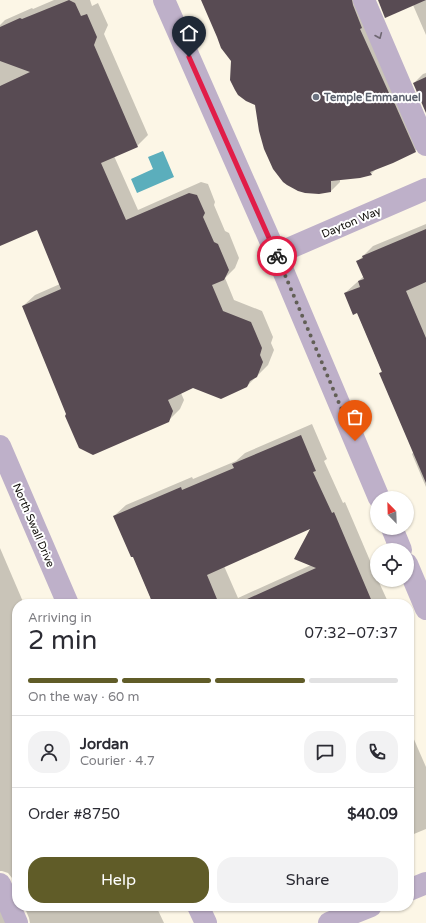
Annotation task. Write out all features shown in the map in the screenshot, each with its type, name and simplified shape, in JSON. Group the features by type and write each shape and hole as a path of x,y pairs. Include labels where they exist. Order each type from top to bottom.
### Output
{"street":[{"path":"164,0 276,254 376,491"},
{"path":"364,0 426,146"},
{"name":"Dayton Way","path":"276,254 426,189"},
{"name":"North Swall Drive","path":"0,446 66,599"},
{"path":"414,581 426,609"},
{"path":"414,888 426,883"},
{"path":"0,884 17,923"},
{"path":"200,911 206,923"},
{"path":"329,923 359,911"},
{"path":"374,911 380,923"}],"water":[{"path":"163,151 174,177 137,193 131,179 153,169 148,157"}],"building":[{"path":"69,0 75,3 81,16 87,14 97,37 94,45 138,147 101,163 126,220 189,193 197,195 205,213 203,217 214,242 218,244 229,270 224,280 212,285 223,311 251,322 262,348 260,355 263,362 257,377 250,381 247,387 221,399 193,388 168,400 173,411 169,422 93,455 79,448 22,306 61,289 37,230 0,246 0,86 30,72 0,61 0,27"},
{"name":"Temple Emmanuel","path":"201,0 352,0 362,28 360,29 416,152 370,172 372,175 360,178 331,181 331,192 319,194 305,193 287,185 273,169 264,149 259,131 255,105 238,95 230,80 231,61 221,48"},
{"path":"378,0 426,0 385,18"},
{"path":"426,77 426,113 413,83"},
{"path":"426,229 426,282 406,291 426,338 426,483 379,373 382,372 357,313 353,315 344,293 360,287 358,281 364,279 356,261 363,258 362,256"},
{"path":"301,435 316,471 313,472 332,513 334,512 371,599 247,599 316,568 294,559 310,529 207,575 217,599 151,599 113,516 181,487 182,490 234,468 232,464"}],"way so far":[{"path":"277,256 355,441"}],"place":[{"name":"Temple Emmanuel","path":"316,97"}],"route":[{"path":"189,57 277,256"}]}
